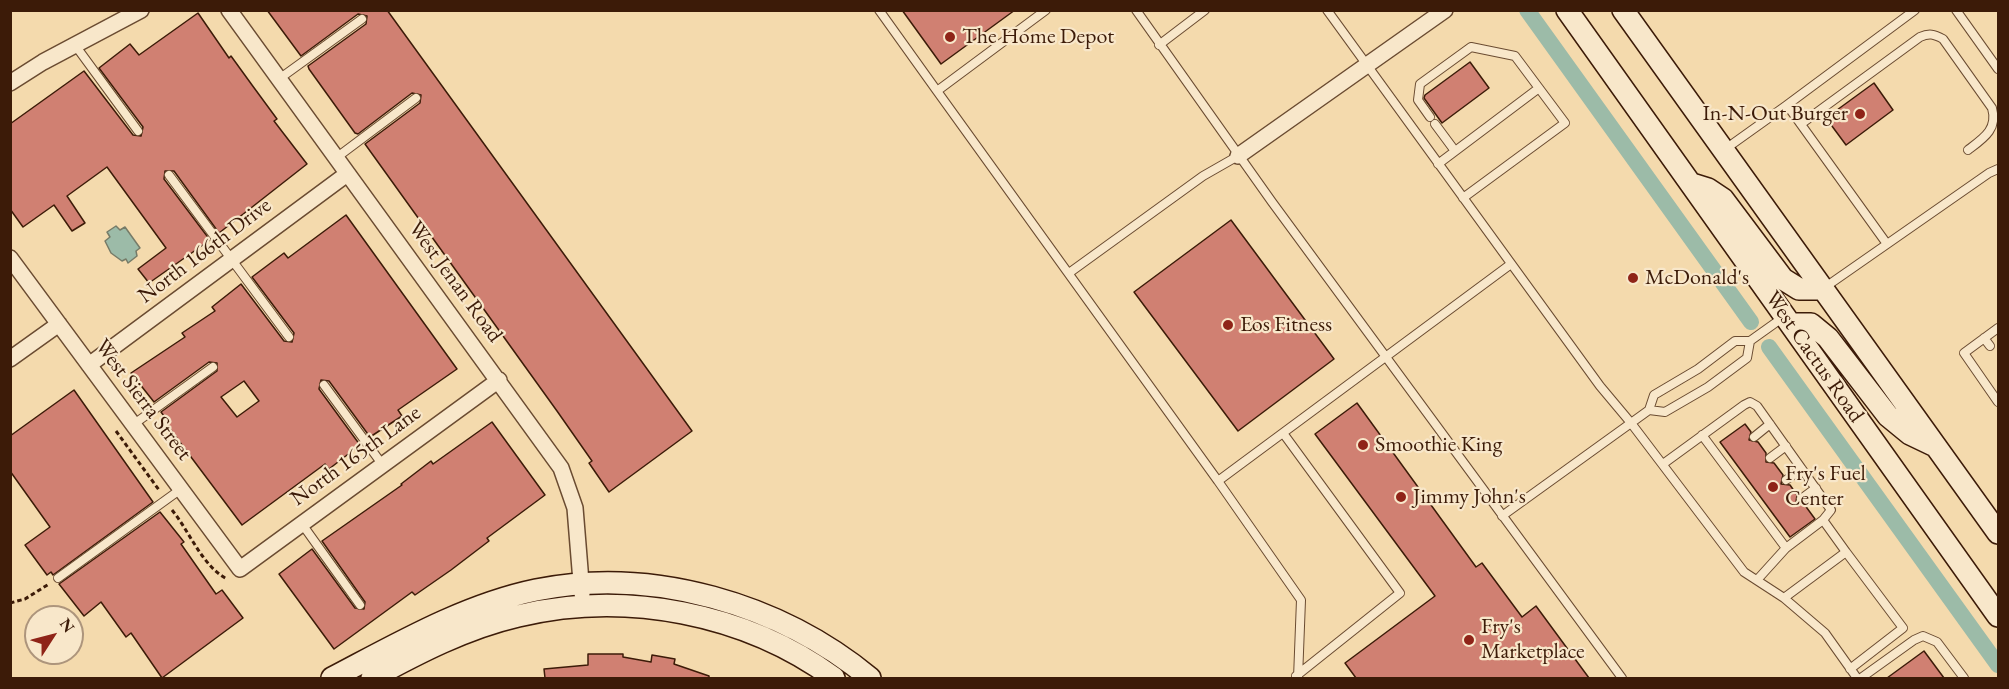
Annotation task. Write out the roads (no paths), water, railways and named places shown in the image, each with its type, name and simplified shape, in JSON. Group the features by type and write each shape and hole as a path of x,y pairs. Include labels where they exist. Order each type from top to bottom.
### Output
{"main road":[{"name":"West Cactus Road","path":"1567,10 1998,616"},
{"name":"West Cactus Road","path":"1623,10 1998,533"},
{"path":"1691,183 1708,189 1723,199 1783,279 1799,289 1823,289"},
{"path":"1788,320 1811,324 1828,338 1888,416 1910,434 1937,447"},
{"path":"372,678 426,650 489,625 554,609 582,595 626,584 720,598 765,615 835,653 870,678"},
{"path":"336,678 417,634 481,606 537,590 582,595 684,613 770,640 834,678"}],"street":[{"path":"10,83 43,62 141,10"},
{"name":"West Jenan Road","path":"229,10 561,468 575,508 582,595"},
{"path":"1238,156 1445,10"},
{"name":"North 166th Drive","path":"89,365 347,174"},
{"name":"West Sierra Street","path":"10,258 240,569"},
{"path":"10,359 59,324"},
{"name":"North 165th Lane","path":"240,569 499,380"}],"lane":[{"path":"879,10 1301,600 1297,677"},
{"path":"937,91 1046,10"},
{"path":"1136,10 1238,156 1622,678"},
{"path":"1159,45 1205,10"},
{"path":"1327,10 1600,386 1663,464 1744,572 1784,598 1817,624 1859,678 1923,636 1937,642 1964,678"},
{"path":"1722,151 1916,10"},
{"path":"1956,10 1998,69"},
{"path":"279,79 362,19"},
{"path":"1801,124 1920,37 1928,34 1937,35 1943,39 1992,108 1995,118 1993,128 1968,150"},
{"path":"75,45 138,131"},
{"path":"1455,151 1418,100 1420,84 1471,47 1515,56 1564,123 1463,198"},
{"path":"1438,164 1539,88"},
{"path":"336,158 416,98"},
{"path":"1787,105 1887,244"},
{"path":"1069,273 1203,176 1238,156"},
{"path":"1823,289 1989,173 1998,170"},
{"path":"169,175 289,337"},
{"path":"1218,481 1511,264"},
{"path":"1502,516 1649,410 1654,395 1698,369 1736,341 1750,341 1788,320"},
{"path":"1998,328 1964,353 1998,402"},
{"path":"1984,338 1990,346"},
{"path":"1649,410 1665,412 1708,387 1747,358 1750,341"},
{"path":"134,424 213,367"},
{"path":"324,385 382,464"},
{"path":"1663,464 1750,402 1757,406 1831,510 1823,520 1786,548 1757,580"},
{"path":"1754,437 1770,424"},
{"path":"1283,434 1400,593 1297,677"},
{"path":"1702,435 1786,548"},
{"path":"1770,458 1786,446"},
{"path":"1721,460 1730,454"},
{"path":"1786,480 1802,469"},
{"path":"1737,483 1745,476"},
{"path":"1801,499 1816,488"},
{"path":"58,578 181,489"},
{"path":"1754,504 1762,498"},
{"path":"1768,524 1776,518"},
{"path":"1823,520 1903,628 1850,669"},
{"path":"302,524 360,605"},
{"path":"1784,598 1846,552"}],"waterway":[{"path":"1527,10 1751,322"},
{"path":"1769,347 1998,665"}],"place":[{"name":"The Home Depot","path":"950,37"},
{"name":"In-N-Out Burger","path":"1860,114"},
{"name":"McDonald's","path":"1633,278"},
{"name":"Eos Fitness","path":"1228,325"},
{"name":"Smoothie King","path":"1363,445"},
{"name":"Fry's Fuel Center","path":"1773,487"},
{"name":"Jimmy John's","path":"1401,497"},
{"name":"Fry's Marketplace","path":"1469,640"}]}
